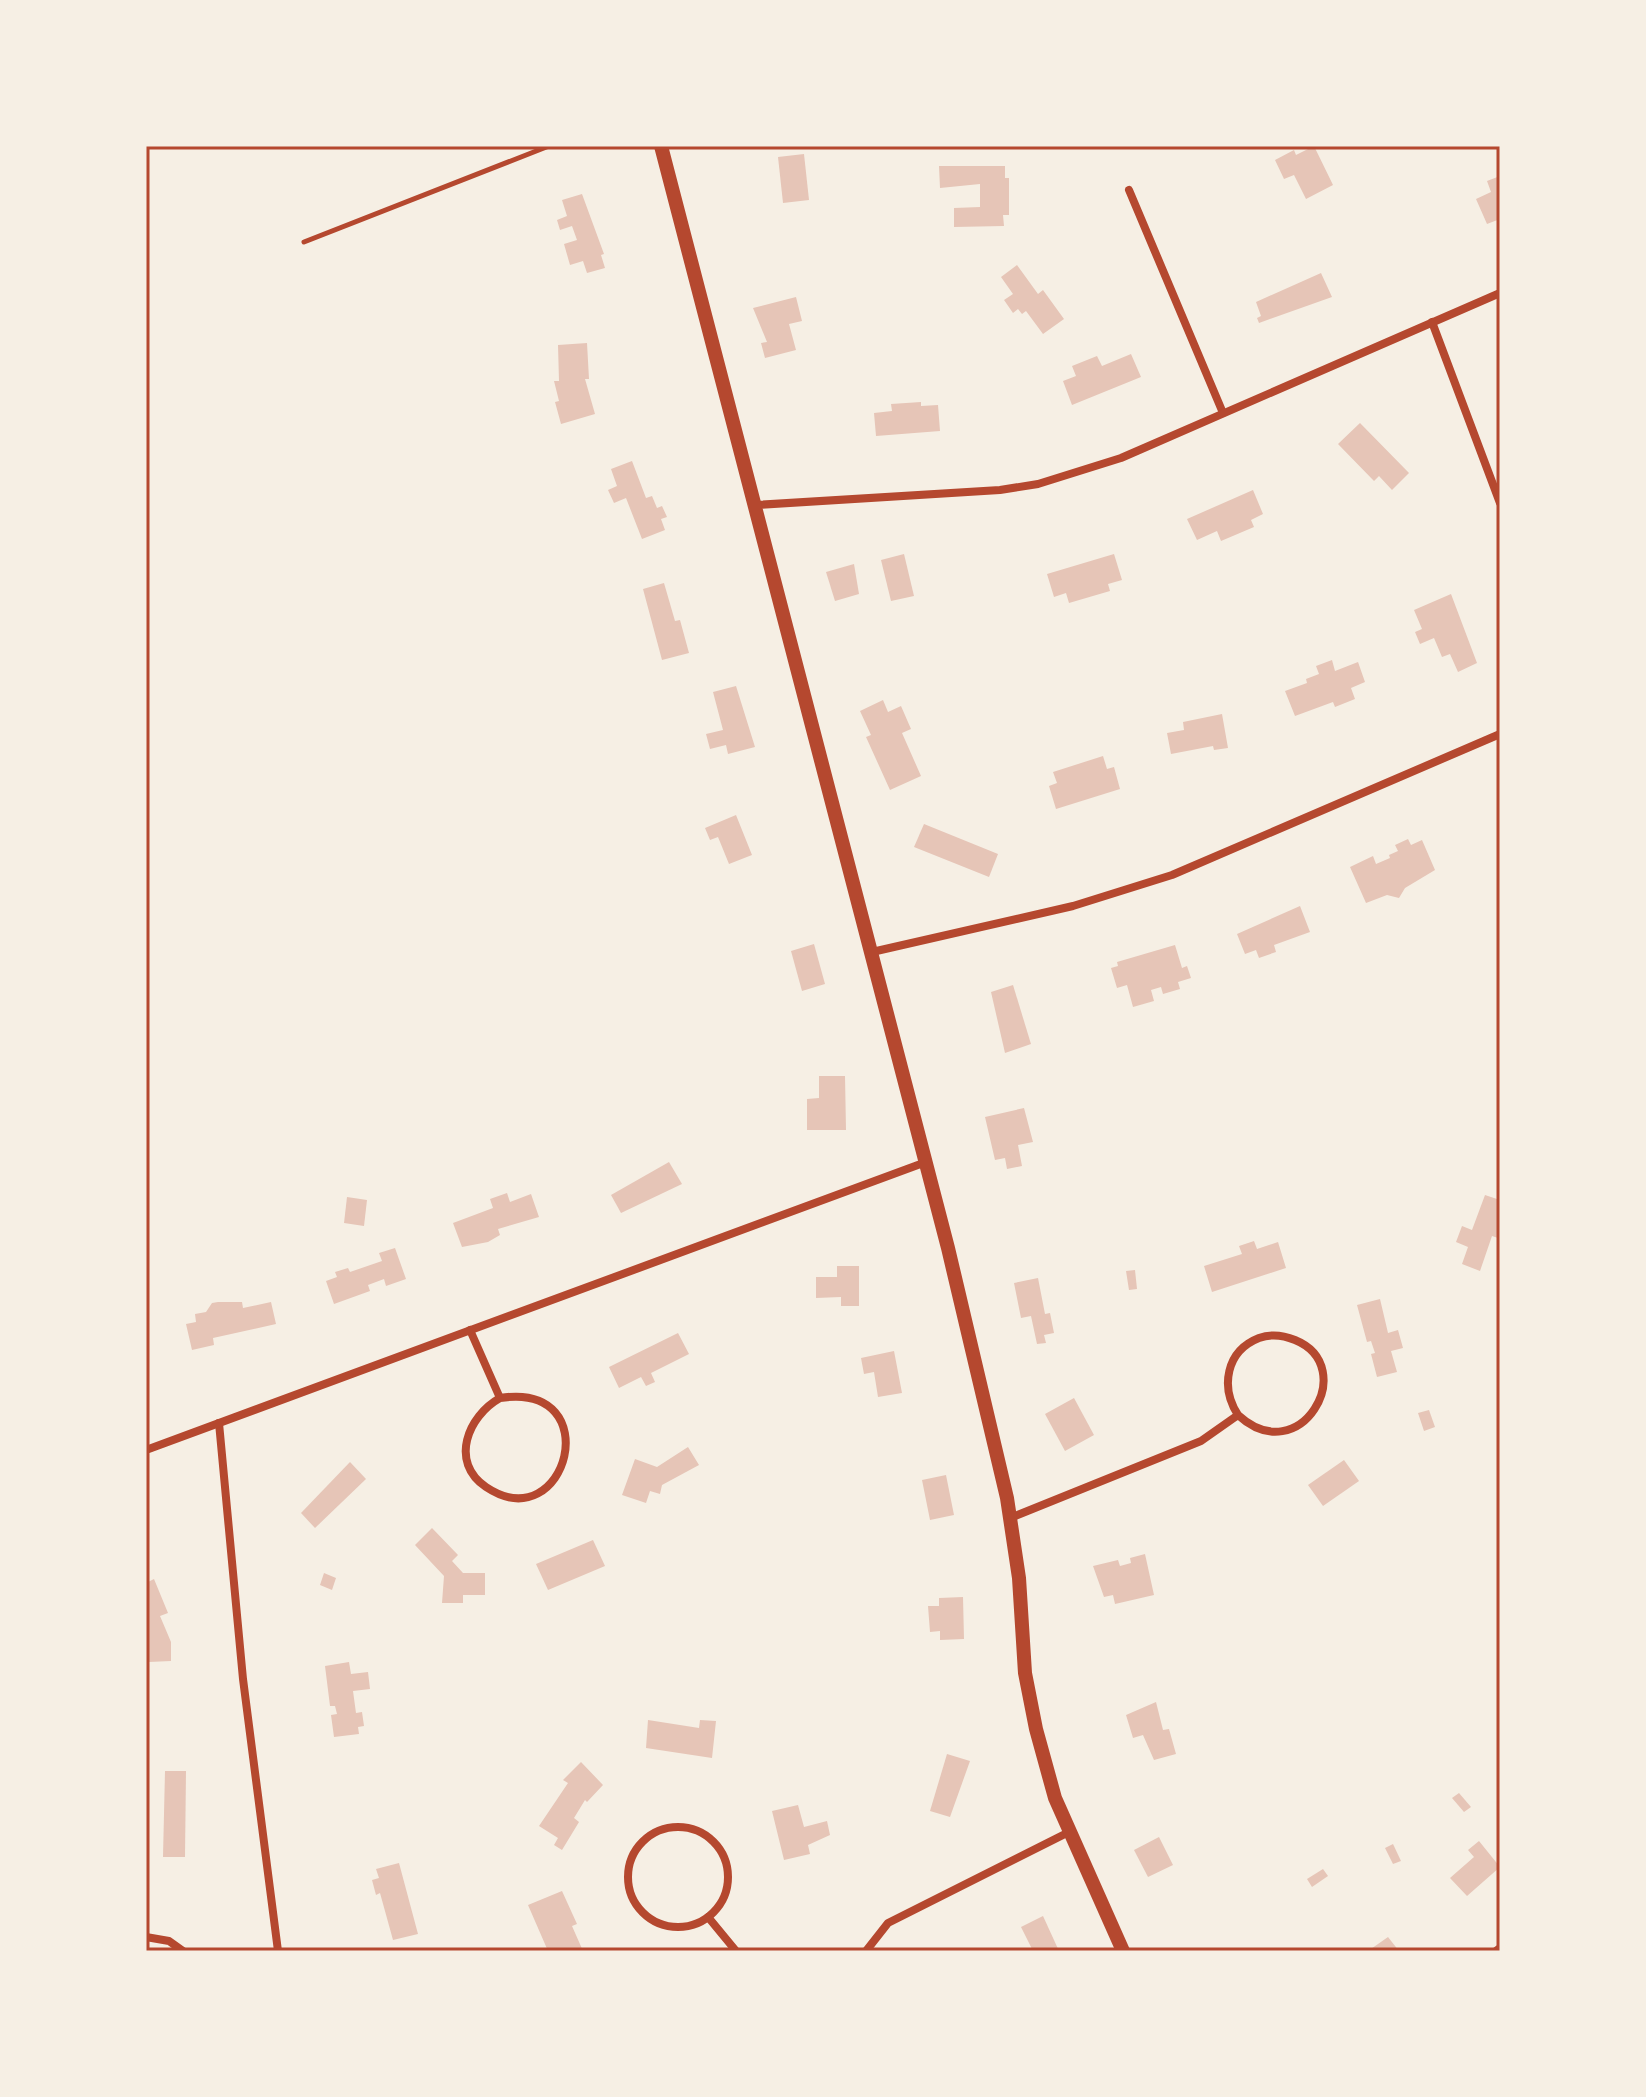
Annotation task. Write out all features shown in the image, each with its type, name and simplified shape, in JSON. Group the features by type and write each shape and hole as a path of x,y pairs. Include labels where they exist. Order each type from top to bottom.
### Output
{"main road":[{"path":"661,146 926,1162 1010,1518 1027,1687 1055,1798 1123,1951"}],"street":[{"path":"1129,190 1223,413"},
{"path":"756,505 1000,490 1038,484 1121,458 1500,293"},
{"path":"1432,322 1500,503"},
{"path":"872,952 1073,906 1172,875 1500,734"},
{"path":"146,1450 926,1162"},
{"path":"470,1330 500,1398"},
{"path":"1274,1335 1293,1339 1309,1349 1321,1368 1323,1390 1308,1419 1278,1432 1256,1428 1238,1415 1227,1388 1229,1369 1239,1352 1255,1340 1274,1335"},
{"path":"500,1398 532,1398 558,1416 565,1430 565,1462 558,1476 532,1495 514,1497 497,1493 482,1484 471,1470 466,1453 467,1436 473,1420 485,1407 500,1398"},
{"path":"1010,1518 1201,1441 1238,1415"},
{"path":"219,1423 243,1679 278,1951"},
{"path":"671,1827 687,1827 710,1838 725,1858 729,1874 727,1891 720,1906 708,1917 677,1927 654,1920 635,1904 628,1872 632,1856 655,1833 671,1827"},
{"path":"866,1951 888,1923 1069,1832"},
{"path":"708,1917 736,1951"},
{"path":"146,1937 169,1941 183,1951"}],"lane":[{"path":"304,242 548,146"}],"building":[{"path":"1314,146 1333,185 1306,199 1294,175 1284,179 1275,160 1294,150 1296,155"},
{"path":"804,154 809,200 783,203 778,157"},
{"path":"939,166 1005,166 1005,178 1009,178 1009,215 1003,215 1004,226 954,227 954,208 980,207 980,184 940,188"},
{"path":"1500,176 1500,219 1487,224 1476,199 1491,192 1487,181"},
{"path":"582,194 604,254 601,255 605,268 587,273 583,261 570,265 564,244 577,240 572,226 560,230 557,220 567,216 562,200"},
{"path":"1017,265 1038,294 1043,290 1064,319 1043,334 1026,311 1022,314 1018,309 1013,313 1004,300 1013,294 1001,277"},
{"path":"1321,273 1332,297 1259,323 1257,318 1261,316 1256,302"},
{"path":"796,297 802,321 789,324 796,350 765,358 761,343 767,342 753,308"},
{"path":"587,343 589,379 585,379 595,414 561,424 554,381 559,381 558,345"},
{"path":"1131,354 1141,377 1072,405 1063,381 1076,376 1072,366 1097,356 1102,366"},
{"path":"921,402 921,406 938,405 940,431 876,436 874,413 892,411 891,404"},
{"path":"1360,423 1409,473 1392,490 1379,476 1374,481 1338,444"},
{"path":"632,461 646,498 652,496 657,508 662,506 667,517 661,519 665,530 642,539 626,498 614,503 608,490 617,486 611,469"},
{"path":"1253,490 1263,514 1251,520 1254,527 1221,541 1217,531 1197,540 1187,519"},
{"path":"904,554 914,596 891,601 881,560"},
{"path":"1114,554 1122,580 1108,584 1110,591 1069,603 1066,593 1054,597 1047,574"},
{"path":"854,564 859,594 835,601 826,572"},
{"path":"664,583 675,621 680,620 689,653 662,660 643,589"},
{"path":"1451,594 1477,663 1458,672 1450,654 1442,657 1434,638 1420,644 1415,632 1422,629 1414,610"},
{"path":"1332,660 1335,671 1358,662 1365,682 1351,688 1355,699 1335,707 1333,702 1295,716 1285,691 1307,683 1306,679 1319,674 1316,666"},
{"path":"736,686 755,747 728,754 726,745 710,749 706,734 723,730 713,692"},
{"path":"883,700 888,712 901,706 911,729 902,733 921,776 890,790 866,737 871,735 860,711"},
{"path":"1222,714 1228,748 1214,750 1213,746 1171,754 1167,733 1184,730 1183,722"},
{"path":"1103,756 1107,769 1114,767 1120,789 1056,809 1049,786 1057,783 1053,772"},
{"path":"736,815 752,855 729,864 718,837 710,840 705,828"},
{"path":"924,824 998,854 989,877 914,847"},
{"path":"1408,839 1411,845 1422,840 1435,870 1405,888 1399,898 1387,895 1366,903 1350,867 1373,856 1376,864 1390,858 1389,855 1398,851 1395,845"},
{"path":"1300,906 1310,932 1274,945 1276,952 1259,958 1256,950 1245,954 1237,934"},
{"path":"814,944 825,984 802,991 791,951"},
{"path":"1175,945 1182,968 1187,966 1191,978 1178,982 1180,989 1163,994 1161,987 1151,990 1154,1001 1133,1007 1127,985 1117,988 1111,968 1118,966 1117,962"},
{"path":"1013,985 1031,1044 1005,1053 991,992"},
{"path":"819,1076 845,1076 846,1130 807,1130 807,1099 819,1098"},
{"path":"1024,1108 1033,1142 1018,1145 1022,1166 1007,1169 1005,1158 995,1160 985,1117"},
{"path":"669,1162 682,1184 621,1213 611,1195"},
{"path":"507,1193 510,1202 531,1194 539,1217 498,1229 500,1235 488,1242 462,1247 453,1223 493,1208 490,1199"},
{"path":"1485,1195 1500,1200 1500,1233 1498,1238 1492,1236 1480,1271 1462,1264 1468,1247 1456,1242 1462,1226 1472,1230"},
{"path":"347,1197 367,1200 364,1226 344,1223"},
{"path":"1254,1241 1257,1249 1278,1242 1286,1268 1212,1292 1204,1266 1242,1254 1239,1246"},
{"path":"395,1248 406,1279 386,1286 384,1279 368,1285 370,1291 334,1304 326,1281 337,1277 335,1272 348,1268 350,1272 382,1261 379,1253"},
{"path":"837,1266 859,1266 859,1306 841,1306 841,1297 816,1298 816,1277 837,1277"},
{"path":"1135,1270 1137,1289 1129,1290 1126,1271"},
{"path":"1038,1278 1045,1314 1050,1313 1054,1333 1044,1335 1046,1343 1037,1344 1031,1316 1021,1318 1014,1283"},
{"path":"1380,1299 1388,1333 1398,1330 1403,1348 1391,1351 1397,1372 1377,1377 1371,1354 1375,1353 1371,1341 1367,1342 1357,1305"},
{"path":"242,1302 243,1308 271,1302 276,1324 213,1338 214,1345 192,1350 186,1324 196,1322 195,1314 206,1312 212,1303"},
{"path":"678,1333 689,1354 651,1373 655,1382 646,1386 641,1377 619,1388 609,1367"},
{"path":"894,1351 902,1393 878,1397 874,1372 864,1374 861,1358"},
{"path":"1074,1398 1094,1435 1065,1451 1045,1414"},
{"path":"1429,1410 1435,1427 1424,1431 1418,1413"},
{"path":"688,1447 699,1465 662,1485 660,1494 650,1491 646,1503 622,1495 635,1459 657,1467"},
{"path":"1344,1460 1359,1481 1323,1506 1308,1485"},
{"path":"350,1462 366,1479 315,1528 301,1513"},
{"path":"946,1475 954,1515 930,1520 922,1480"},
{"path":"432,1528 458,1555 452,1561 463,1573 485,1573 485,1595 463,1595 463,1603 442,1603 444,1576 415,1545"},
{"path":"593,1540 605,1566 548,1590 536,1564"},
{"path":"1145,1554 1154,1595 1115,1604 1113,1595 1104,1597 1093,1566 1118,1560 1120,1566 1131,1563 1130,1558"},
{"path":"324,1573 336,1578 332,1590 320,1585"},
{"path":"154,1579 168,1613 160,1616 171,1642 171,1661 149,1662 146,1583"},
{"path":"963,1597 964,1639 940,1640 940,1631 930,1632 928,1606 939,1606 939,1598"},
{"path":"349,1662 351,1674 368,1672 370,1689 353,1691 356,1713 362,1712 364,1726 358,1727 359,1734 334,1737 331,1715 337,1714 335,1706 330,1706 325,1666"},
{"path":"1156,1702 1163,1730 1169,1729 1176,1754 1154,1760 1143,1735 1133,1738 1126,1715"},
{"path":"648,1720 699,1728 700,1720 716,1721 712,1758 646,1748"},
{"path":"947,1754 970,1761 950,1817 930,1811"},
{"path":"581,1762 603,1785 587,1802 585,1800 574,1818 579,1822 562,1850 554,1845 558,1838 539,1826 568,1783 563,1780"},
{"path":"165,1771 186,1771 185,1857 163,1857"},
{"path":"1459,1793 1471,1807 1464,1812 1452,1798"},
{"path":"798,1805 804,1827 827,1821 830,1835 808,1845 810,1854 784,1860 772,1811"},
{"path":"1159,1837 1173,1865 1148,1877 1134,1850"},
{"path":"1479,1841 1500,1867 1467,1896 1450,1878 1474,1857 1468,1850"},
{"path":"1393,1844 1401,1861 1393,1864 1385,1848"},
{"path":"399,1863 418,1934 393,1940 380,1893 376,1895 372,1880 379,1878 376,1869"},
{"path":"1323,1869 1328,1876 1312,1887 1307,1879"},
{"path":"562,1891 577,1924 572,1926 583,1951 558,1948 548,1951 528,1905"},
{"path":"1043,1916 1059,1951 1033,1951 1021,1927"},
{"path":"1388,1937 1399,1951 1368,1951"}]}
